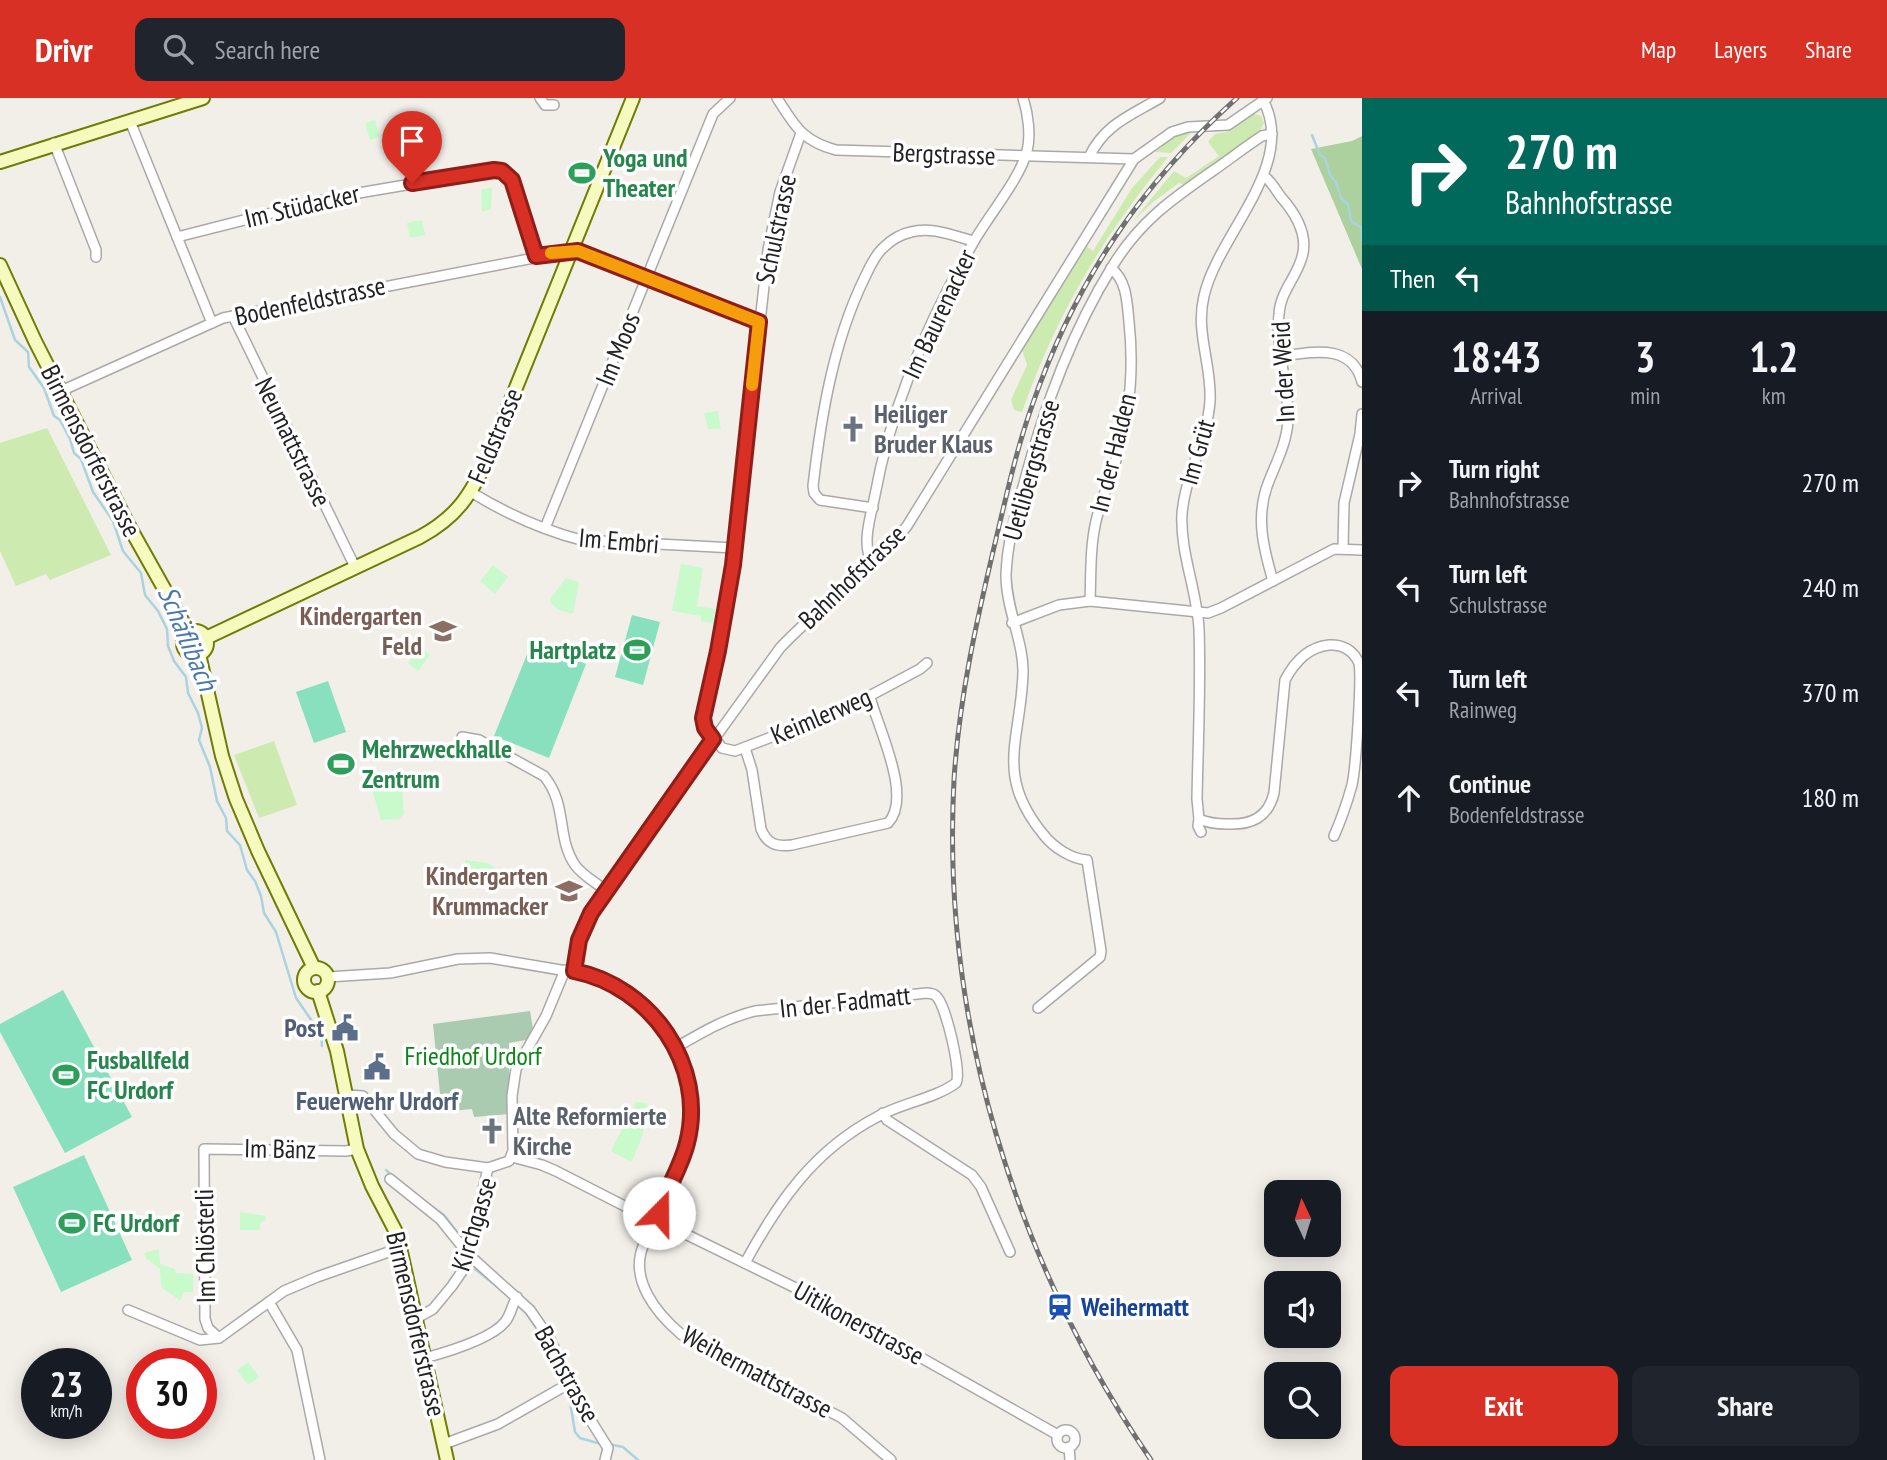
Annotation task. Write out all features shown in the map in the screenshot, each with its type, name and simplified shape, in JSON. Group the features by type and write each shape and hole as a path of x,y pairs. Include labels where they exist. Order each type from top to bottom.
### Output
{"main road":[{"path":"0,162 130,121 174,102 203,98"},
{"name":"Feldstrasse","path":"206,638 435,529 453,515 471,492 633,98"},
{"name":"Birmensdorferstrasse","path":"0,265 144,554 189,633 184,638 185,648 189,653 199,654 222,756 236,799 314,968 305,975 304,983 310,990 318,991 337,1051 357,1149 372,1186 394,1226 417,1318 447,1460"},
{"path":"189,633 199,631 206,638 206,647 199,654"},
{"path":"314,968 323,970 328,977 326,987 318,991"}],"street":[{"path":"540,98 545,105 554,105"},
{"name":"Im Moos","path":"545,527 713,114 730,98"},
{"name":"Bergstrasse","path":"777,98 801,133 815,144 836,150 1134,159"},
{"path":"1023,98 1027,115 1028,149 1025,156"},
{"path":"1089,157 1098,140 1106,132 1160,98"},
{"name":"Im Grüt","path":"1201,832 1198,825 1197,799 1198,613 1182,527 1186,488 1202,447 1209,412 1210,387 1201,329 1201,308 1215,266 1265,176 1272,134 1265,99"},
{"name":"Bahnhofstrasse","path":"569,971 591,913 605,890 780,648 807,619 895,542 912,519 1134,159 1172,132 1188,127 1227,124 1265,99"},
{"path":"130,121 212,323"},
{"name":"Schulstrasse","path":"713,739 705,728 703,718 718,651 735,548 772,227 780,192 801,133"},
{"name":"Uetlibergstrasse","path":"1038,1008 1100,957 1101,951 1087,860 1077,859 1046,839 1021,801 1012,756 1023,673 1007,589 1007,564 1009,544 1026,473 1057,377 1074,337 1111,268 1139,228 1184,189 1262,136 1272,134"},
{"path":"54,144 96,250 96,257"},
{"name":"Im Baurenacker","path":"872,563 866,548 881,458 897,407 939,307 973,241 1025,156"},
{"name":"Im Stüdacker","path":"177,237 335,197 494,170 502,171 512,180 536,256"},
{"name":"In der Weid","path":"1265,176 1294,212 1302,230 1303,241 1301,260 1280,305 1278,326 1288,404 1287,433 1267,484 1260,523 1273,580"},
{"path":"873,508 824,501 814,493 822,431 846,319 881,249 896,239 910,232 925,230 973,241"},
{"path":"571,251 578,251 759,322"},
{"name":"Bodenfeldstrasse","path":"61,391 233,316 571,251"},
{"name":"In der Halden","path":"1090,601 1094,529 1124,430 1131,377 1131,335 1126,295 1122,281 1111,268"},
{"name":"Neumattstrasse","path":"233,316 355,567"},
{"path":"1282,356 1334,352 1350,361 1357,369 1362,382"},
{"path":"1343,548 1344,503 1362,414"},
{"name":"Im Embri","path":"471,492 500,509 563,535 599,543 735,548"},
{"path":"1012,623 1059,605 1090,601 1198,613 1221,608 1327,552 1343,548 1362,550"},
{"path":"1199,820 1218,824 1241,824 1253,822 1269,809 1275,793 1285,680 1309,651 1322,646 1340,645 1349,649 1358,661 1361,680 1354,774 1334,836"},
{"name":"Keimlerweg","path":"713,739 727,751 745,748 870,697 928,663"},
{"path":"745,748 752,770 761,829 765,838 777,846 888,823 898,807 895,782 891,760 870,697"},
{"path":"462,737 479,740 544,776 558,799 567,847 573,862 582,873 605,890"},
{"path":"328,977 398,972 468,958 491,958 569,971"},
{"name":"Weihermattstrasse","path":"569,971 596,976 623,989 653,1016 675,1048 685,1069 692,1103 687,1143 660,1209 660,1217 643,1245 640,1264 648,1297 665,1320 692,1341 842,1418 891,1460"},
{"name":"Kirchgasse","path":"417,1318 429,1312 459,1277 469,1255 470,1239 488,1168 502,1164 512,1157 512,1096 516,1069 569,971"},
{"name":"In der Fadmatt","path":"675,1048 720,1023 755,1011 917,994 933,994 943,1009 959,1078 951,1087 883,1114 819,1157 780,1203 745,1263"},
{"path":"347,1095 363,1096 394,1134 418,1154 445,1162 488,1168"},
{"path":"883,1114 887,1120 972,1175 981,1187 1010,1252"},
{"name":"Im Bänz","path":"204,1149 357,1149"},
{"name":"Im Chlösterli","path":"204,1149 205,1318 208,1328 219,1338"},
{"name":"Uitikonerstrasse","path":"512,1157 542,1164 646,1217 660,1217 665,1224 871,1328 1058,1435 1059,1445 1069,1447 1070,1460"},
{"name":"Bachstrasse","path":"390,1179 440,1219 469,1255 530,1310 550,1339 567,1385 606,1444 605,1460"},
{"path":"128,1310 200,1340 219,1338 284,1291 400,1248"},
{"path":"425,1358 459,1348 497,1329 507,1320 516,1299"},
{"path":"269,1302 297,1350 320,1460"},
{"path":"444,1444 498,1424 567,1385"}],"green space":[{"path":"1252,113 1261,116 1264,123 1260,131 1185,185 1179,183 1133,221 1174,171 1186,178 1219,156 1208,142 1215,134 1227,132"},
{"path":"375,120 380,137 370,140 365,123"},
{"path":"1194,130 1171,153 1155,152 1180,132"},
{"path":"1362,136 1362,269 1311,149 1352,141"},
{"path":"1160,157 1168,157 1122,217 1083,278 1050,342 1022,412 1014,410 1011,400 1027,365 1022,350 1086,246 1093,251 1132,188"},
{"path":"492,187 491,209 482,212 481,190"},
{"path":"422,220 425,235 410,238 407,223"},
{"path":"569,277 487,477 485,479 552,314"},
{"path":"718,411 721,429 708,429 704,413"},
{"path":"47,428 111,555 50,580 46,574 16,586 0,551 0,443"},
{"path":"681,564 703,568 697,606 715,609 713,623 701,621 701,616 672,611"},
{"path":"493,565 508,577 495,594 480,581"},
{"path":"566,578 579,582 573,614 559,610 550,602"},
{"name":"Hartplatz","path":"632,615 660,622 643,685 615,677"},
{"path":"532,642 586,664 549,758 494,736"},
{"path":"420,647 430,655 418,671 408,663"},
{"path":"328,681 346,732 314,743 296,692"},
{"path":"274,741 297,805 259,818 234,755"},
{"path":"398,768 401,774 404,814 399,819 381,820 372,789"},
{"path":"465,860 488,863 496,868 496,872 466,871"},
{"name":"Fusballfeld FC Urdorf","path":"63,990 132,1117 65,1153 0,1032 0,1024"},
{"name":"Friedhof Urdorf","path":"530,1011 533,1029 526,1040 509,1043 509,1114 474,1117 472,1109 451,1111 450,1103 441,1104 433,1024"},
{"path":"636,1102 647,1103 647,1111 643,1134 631,1162 611,1151"},
{"name":"FC Urdorf","path":"84,1155 132,1260 61,1292 13,1187"},
{"path":"240,1212 266,1216 266,1220 260,1223 260,1230 240,1230"},
{"path":"159,1249 160,1264 175,1269 176,1273 193,1274 193,1292 184,1292 180,1301 162,1287 160,1269 146,1258 144,1253"},
{"path":"248,1362 259,1377 248,1385 237,1370"}],"waterway":[{"path":"1312,135 1320,155 1325,158 1341,198 1348,204 1351,221 1362,228 1362,240"},
{"name":"Schäflibach","path":"0,297 15,340 28,352 29,367 44,388 54,416 60,420 74,453 81,459 93,492 113,521 123,551 141,573 145,595 158,611 167,629 168,646 174,661 186,677 188,693 198,713 202,728 199,740 210,767 217,801 226,818 227,831 240,845 247,870 261,896 264,913 276,932 296,998 321,1034 322,1046"},
{"name":"Schäflibach","path":"386,1170 394,1177"},
{"name":"Schäflibach","path":"427,1203 444,1215 457,1232"},
{"name":"Schäflibach","path":"475,1269 504,1292"},
{"name":"Schäflibach","path":"524,1310 548,1345"},
{"name":"Schäflibach","path":"562,1376 568,1390 575,1432 580,1438 601,1444"},
{"name":"Schäflibach","path":"608,1444 623,1447 638,1460"}],"railway":[{"path":"1151,1460 1103,1384 1061,1304 1025,1221 997,1136 975,1049 960,960 953,870 954,780 964,689 982,599 1017,453 1050,359 1069,316 1115,237 1171,164 1237,98"}],"slow traffic":[{"path":"551,253 578,251 759,322 752,385"}],"place":[{"name":"Yoga und Theater","path":"582,173"},
{"name":"Heiliger Bruder Klaus","path":"853,429"},
{"name":"Kindergarten Feld","path":"443,631"},
{"name":"Hartplatz","path":"637,650"},
{"name":"Mehrzweckhalle Zentrum","path":"341,764"},
{"name":"Kindergarten Krummacker","path":"569,891"},
{"name":"Post","path":"345,1028"},
{"name":"Feuerwehr Urdorf","path":"377,1067"},
{"name":"Fusballfeld FC Urdorf","path":"66,1075"},
{"name":"Alte Reformierte Kirche","path":"492,1131"},
{"name":"FC Urdorf","path":"72,1223"},
{"name":"Weihermatt","path":"1060,1307"}],"route":[{"path":"412,183 502,171 512,180 536,256 578,251 759,322 733,565 703,718 705,728 713,739 591,913 579,940 574,971 596,976 623,989 653,1016 675,1048 685,1069 692,1103 687,1143 659,1213"}]}
